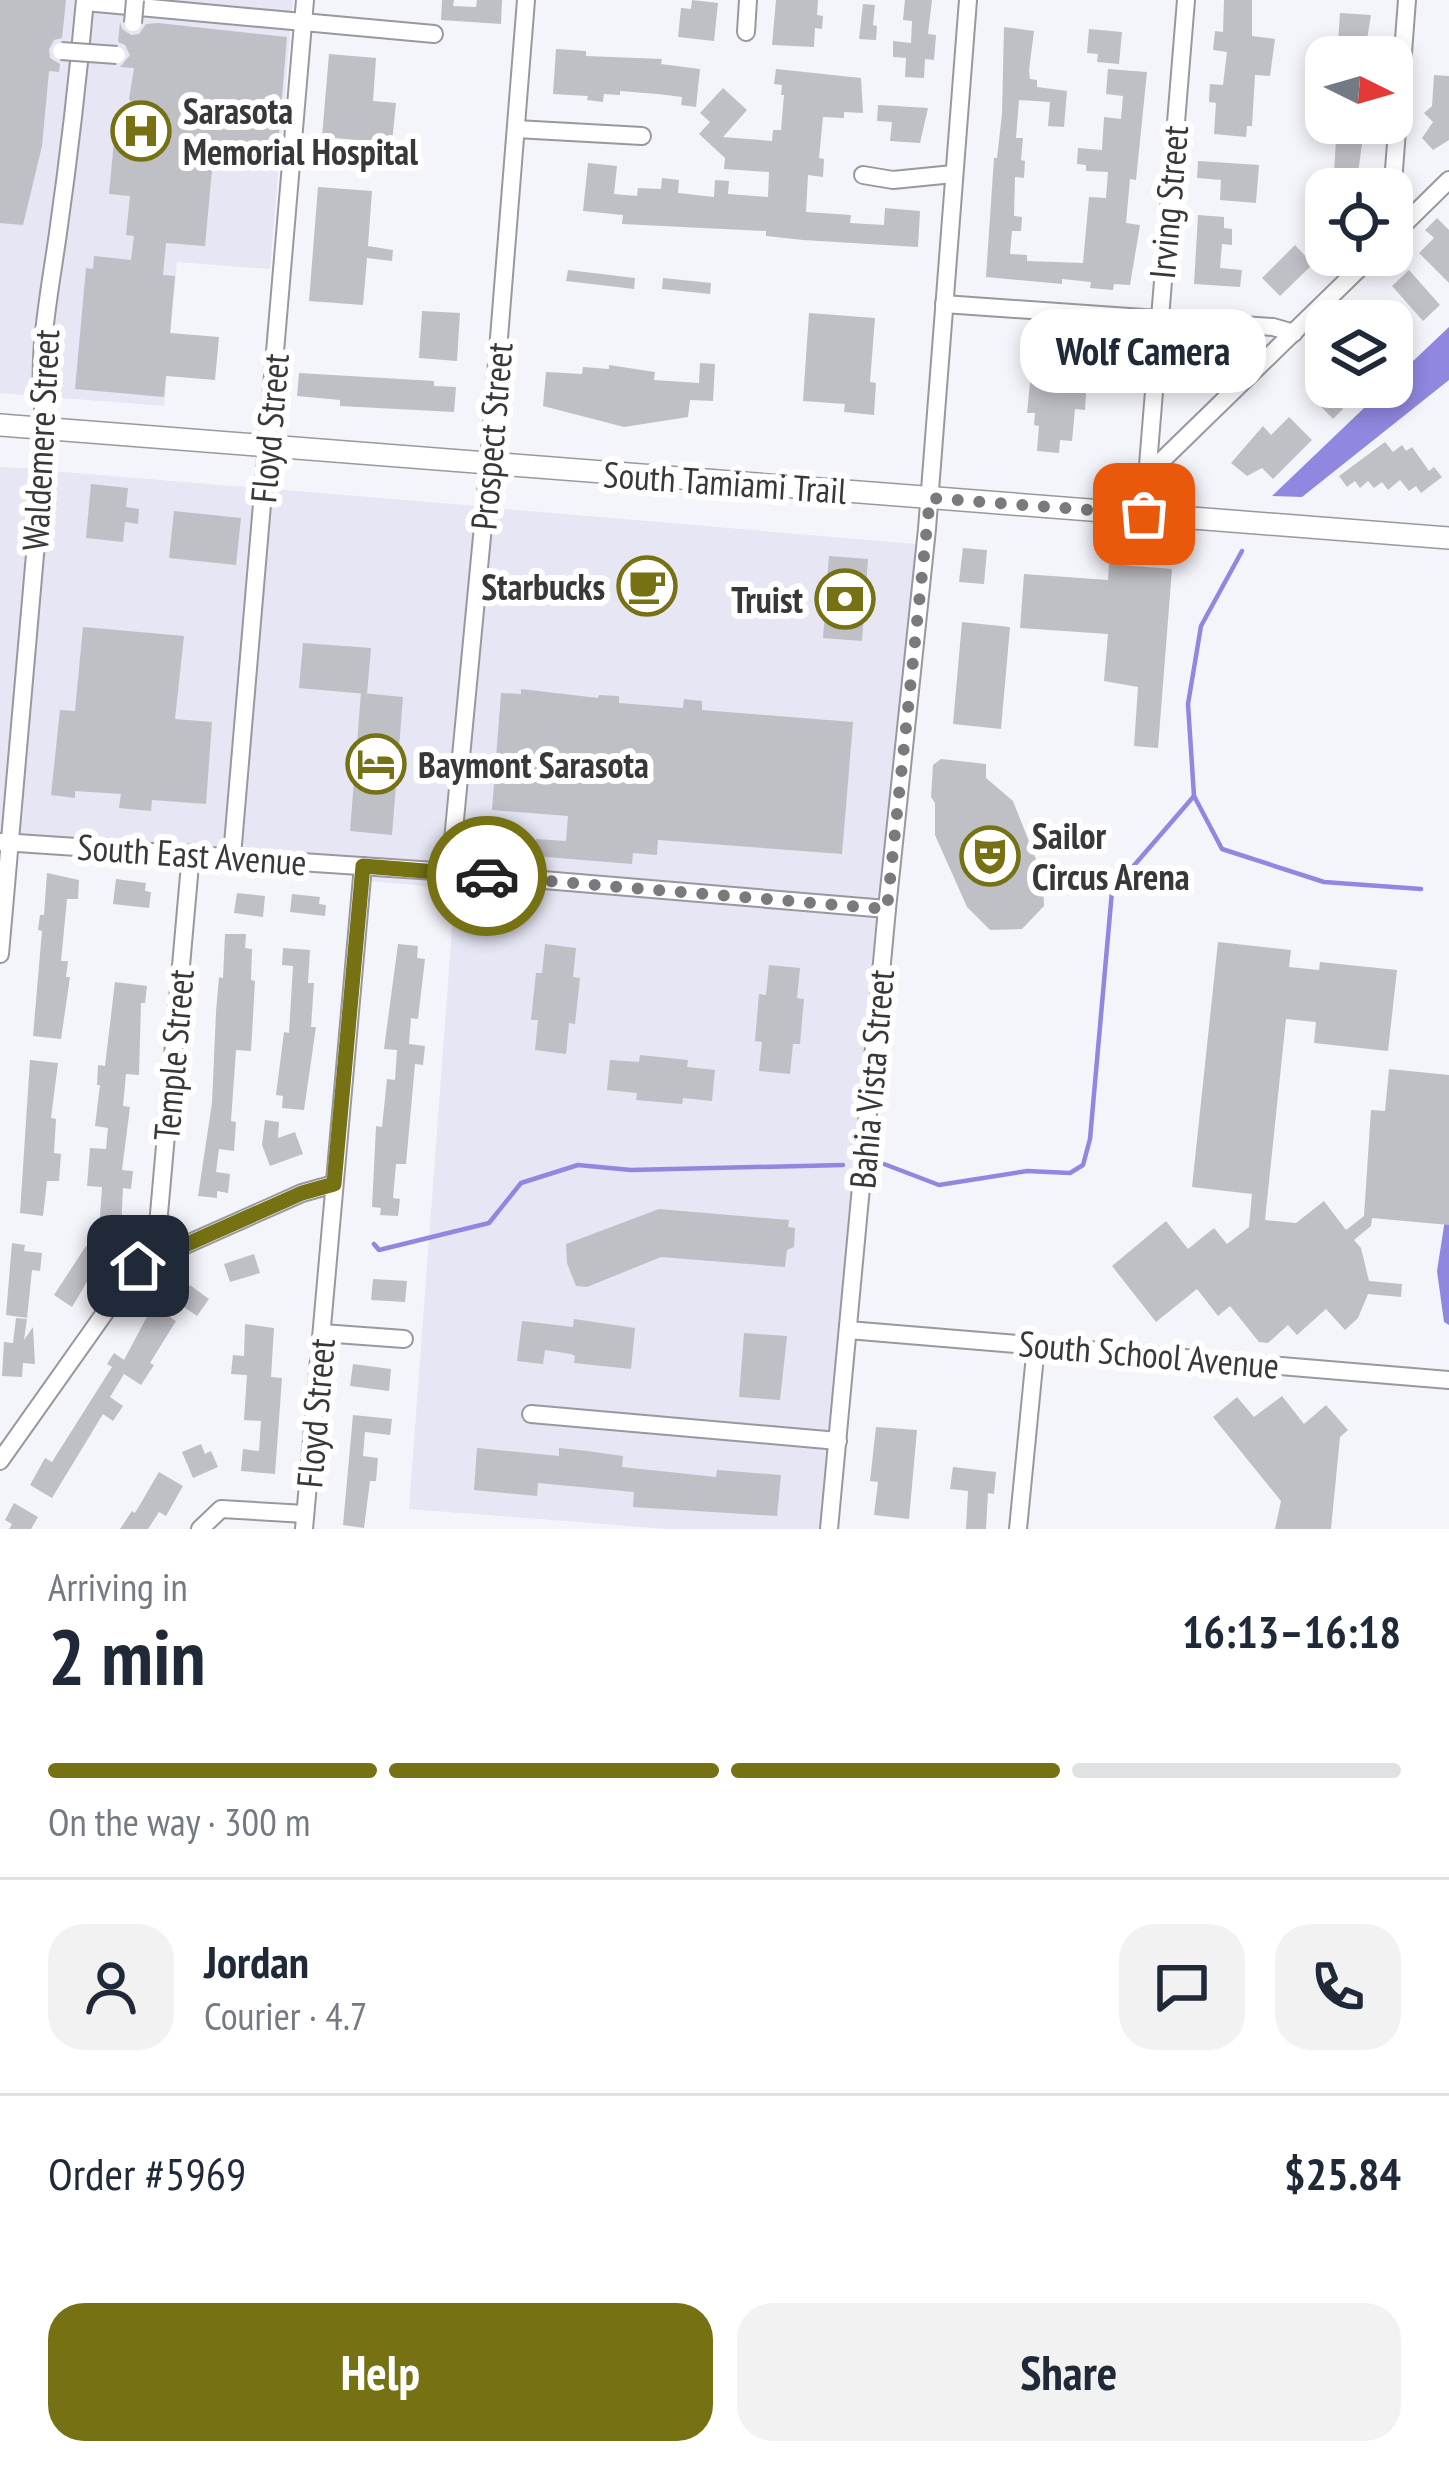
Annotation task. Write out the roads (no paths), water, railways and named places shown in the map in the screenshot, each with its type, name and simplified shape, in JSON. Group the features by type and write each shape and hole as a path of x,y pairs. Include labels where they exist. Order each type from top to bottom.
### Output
{"main road":[{"name":"South Tamiami Trail","path":"0,425 1449,538"}],"street":[{"path":"134,23 135,0"},
{"name":"Floyd Street","path":"232,856 305,0"},
{"name":"Prospect Street","path":"450,872 526,0"},
{"path":"746,32 748,0"},
{"name":"Bahia Vista Street","path":"829,1529 930,498 968,0"},
{"path":"1394,168 1407,0"},
{"path":"85,1 434,34"},
{"name":"Waldemere Street","path":"0,954 5,842 46,429 41,377 46,311 85,1"},
{"name":"Irving Street","path":"1144,514 1185,8"},
{"path":"61,51 117,55"},
{"path":"515,129 642,136"},
{"path":"862,175 893,180 953,174"},
{"path":"1413,215 1449,180"},
{"path":"1146,476 1352,276"},
{"path":"944,304 1273,327 1294,333"},
{"name":"South East Avenue","path":"5,842 450,872 887,909"},
{"name":"Temple Street","path":"161,1256 158,1225 191,853"},
{"name":"Floyd Street","path":"304,1522 363,866"},
{"path":"0,1461 135,1270 302,1193 334,1184"},
{"name":"South School Avenue","path":"848,1330 1449,1379"},
{"path":"322,1333 404,1340"},
{"path":"1018,1529 1036,1345"},
{"path":"531,1414 838,1441"},
{"path":"200,1529 221,1509 304,1522"}],"waterway":[{"path":"1242,551 1201,626 1188,704 1194,796 1222,849 1324,882 1421,889"},
{"path":"884,1164 939,1185 1027,1171 1070,1173 1083,1165 1090,1139 1112,891 1194,796"},
{"path":"374,1244 379,1250 489,1223 521,1183 578,1165 631,1170 843,1165"}],"place":[{"name":"Sarasota Memorial Hospital","path":"141,131"},
{"name":"Wolf Camera","path":"1144,514"},
{"name":"Starbucks","path":"647,586"},
{"name":"Truist","path":"845,599"},
{"name":"Baymont Sarasota","path":"376,764"},
{"name":"Sailor Circus Arena","path":"990,856"}]}
